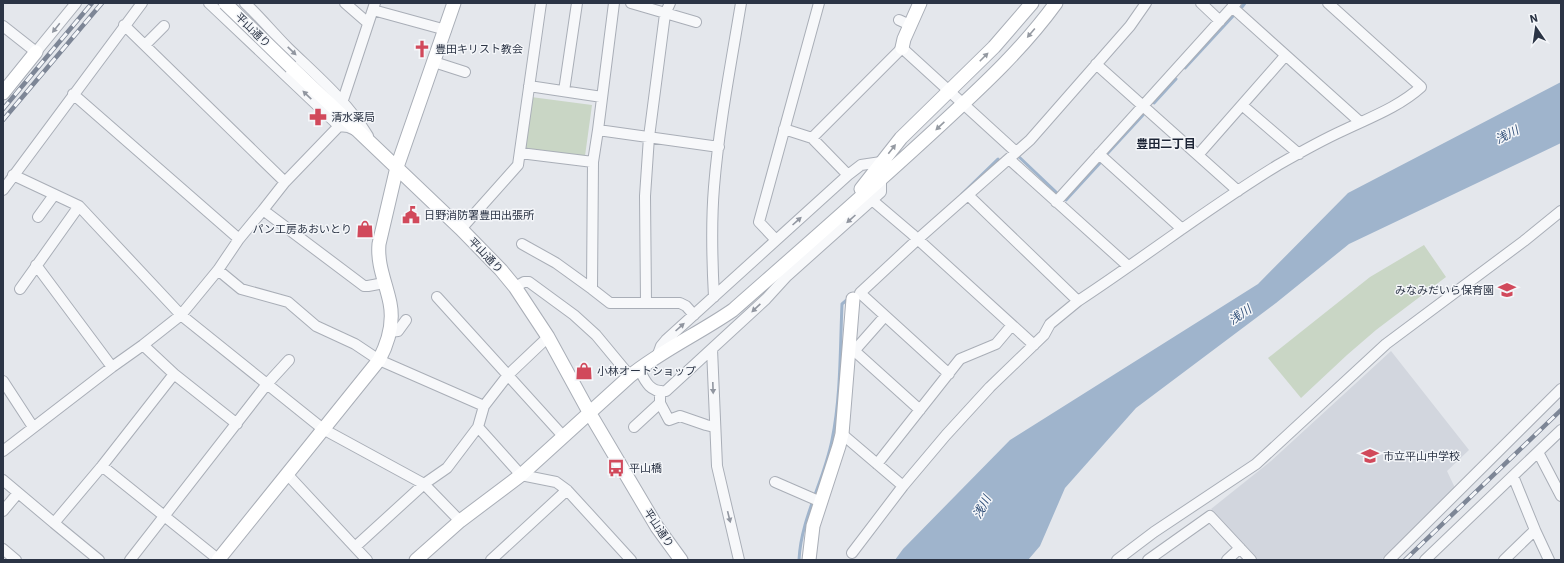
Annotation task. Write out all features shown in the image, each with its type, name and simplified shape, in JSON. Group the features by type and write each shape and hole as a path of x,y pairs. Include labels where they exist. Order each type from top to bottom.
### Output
{"street":[{"path":"3,93 76,3"},
{"path":"3,190 124,25 142,3"},
{"path":"209,3 339,126 348,127 360,133"},
{"name":"平山通り","path":"224,3 462,229 515,287 548,338 589,412 657,527 681,560"},
{"path":"245,3 343,100 374,145"},
{"path":"345,3 368,23"},
{"path":"102,466 219,560 379,360 385,349 390,332 390,304 380,266 378,255 379,244 397,168 446,30 454,3"},
{"path":"462,229 518,165 541,3"},
{"path":"564,91 577,3"},
{"path":"592,288 593,162 614,3"},
{"path":"630,3 696,22"},
{"path":"646,302 645,196 649,137 665,14 670,3"},
{"path":"714,297 713,200 719,147 741,3"},
{"path":"776,240 759,222 819,3"},
{"path":"812,138 902,48 905,22 920,3"},
{"path":"843,213 901,138 994,47 1032,3"},
{"path":"416,560 460,521 521,475 634,372 733,310 881,180 963,104 1019,47 1056,3"},
{"path":"809,560 816,500 842,434 857,296 916,238 968,195 1030,140 1130,26 1146,3"},
{"path":"1201,3 1220,21"},
{"path":"852,553 903,486 967,410 1044,335 1050,324 1128,266 1238,191 1299,154 1396,105 1414,94 1421,87 1328,3"},
{"path":"1056,202 1234,5 1285,56 1360,122"},
{"path":"343,100 374,6 446,30"},
{"path":"124,25 285,182"},
{"path":"3,26 36,52"},
{"path":"145,45 164,26"},
{"path":"262,52 277,36"},
{"path":"902,48 963,104 1056,202 1128,266"},
{"path":"1198,155 1285,56"},
{"path":"434,62 464,72"},
{"path":"1096,64 1238,191"},
{"path":"529,86 602,97"},
{"path":"73,94 239,239"},
{"path":"1242,105 1299,154"},
{"path":"3,451 112,366 143,345 181,315 218,270 239,239 285,182 339,126"},
{"path":"784,129 812,138 848,175"},
{"path":"598,130 719,147"},
{"path":"520,153 593,162"},
{"path":"1099,154 1182,229"},
{"path":"657,357 661,346 848,175 861,165 882,162"},
{"path":"13,176 79,206 181,315 323,429 424,484 460,521"},
{"path":"515,287 524,282 529,282 574,315 651,388 660,392 666,391 766,298 787,276 881,192 881,180"},
{"path":"38,217 54,195"},
{"path":"968,195 1078,302"},
{"path":"872,200 1034,345"},
{"path":"20,289 79,206"},
{"path":"263,210 364,286 384,283"},
{"path":"1117,560 1154,532 1256,464 1386,344 1524,241 1561,211"},
{"path":"522,244 556,263 592,288 610,303 680,303 686,306 694,315"},
{"path":"36,265 112,366"},
{"path":"218,270 241,289 288,302 316,326 355,344 379,360 484,406"},
{"path":"857,296 885,316 948,374"},
{"path":"437,297 563,436"},
{"path":"852,348 885,316"},
{"path":"390,332 398,331 406,320"},
{"path":"877,464 960,359 996,344 1012,325"},
{"path":"355,547 424,484 447,468 478,427 484,406 508,375 548,338"},
{"path":"143,345 174,374 237,424"},
{"path":"852,348 920,410"},
{"path":"712,349 715,455 719,480 739,560"},
{"path":"130,560 267,384 289,360"},
{"path":"54,523 102,466 174,374"},
{"path":"3,381 33,427"},
{"path":"1389,560 1561,389"},
{"path":"660,392 660,403 670,420 680,416 714,427"},
{"path":"634,427 660,403"},
{"path":"478,427 521,475 556,482 567,490 631,560"},
{"path":"1425,560 1561,430"},
{"path":"842,434 903,486"},
{"path":"1538,452 1560,493"},
{"path":"288,474 367,560"},
{"path":"1512,476 1549,560"},
{"path":"3,480 99,560"},
{"path":"775,482 816,500"},
{"path":"491,560 567,490"},
{"path":"3,511 18,492"},
{"path":"1148,560 1210,516 1251,560"},
{"path":"1504,560 1535,530"},
{"path":"1227,560 1240,548"},
{"path":"3,549 16,560"}],"shaded area":[{"name":"市立平山中学校","path":"1391,351 1469,450 1447,471 1455,488 1381,560 1257,560 1211,509 1271,461"}],"green space":[{"path":"531,97 592,105 585,156 525,151"},
{"path":"1424,245 1446,277 1376,330 1301,398 1268,358 1370,277"}],"water":[{"name":"浅川","path":"1561,82 1561,143 1349,244 1276,303 1136,408 1065,488 1040,546 1028,560 895,560 903,549 1010,440 1258,284 1348,193"}],"waterway":[{"path":"1242,7 1245,3"},
{"path":"1185,68 1234,15"},
{"path":"1154,103 1176,79"},
{"path":"1107,154 1143,115"},
{"path":"1017,155 1056,192"},
{"path":"962,194 998,159"},
{"path":"1066,200 1100,163"},
{"path":"799,560 808,514 824,470 832,440 839,389 842,304 849,298"}],"railway":[{"path":"3,109 92,3"},
{"path":"3,120 102,3"},
{"path":"1405,560 1561,410"}],"place":[{"name":"豊田キリスト教会","path":"422,49"},
{"name":"清水薬局","path":"318,117"},
{"name":"日野消防署豊田出張所","path":"411,215"},
{"name":"パン工房あおいとり","path":"365,229"},
{"name":"みなみだいら保育園","path":"1507,290"},
{"name":"小林オートショップ","path":"584,371"},
{"name":"市立平山中学校","path":"1370,456"},
{"name":"平山橋","path":"616,468"}],"district":[{"name":"豊田二丁目","path":"1166,144"}]}
